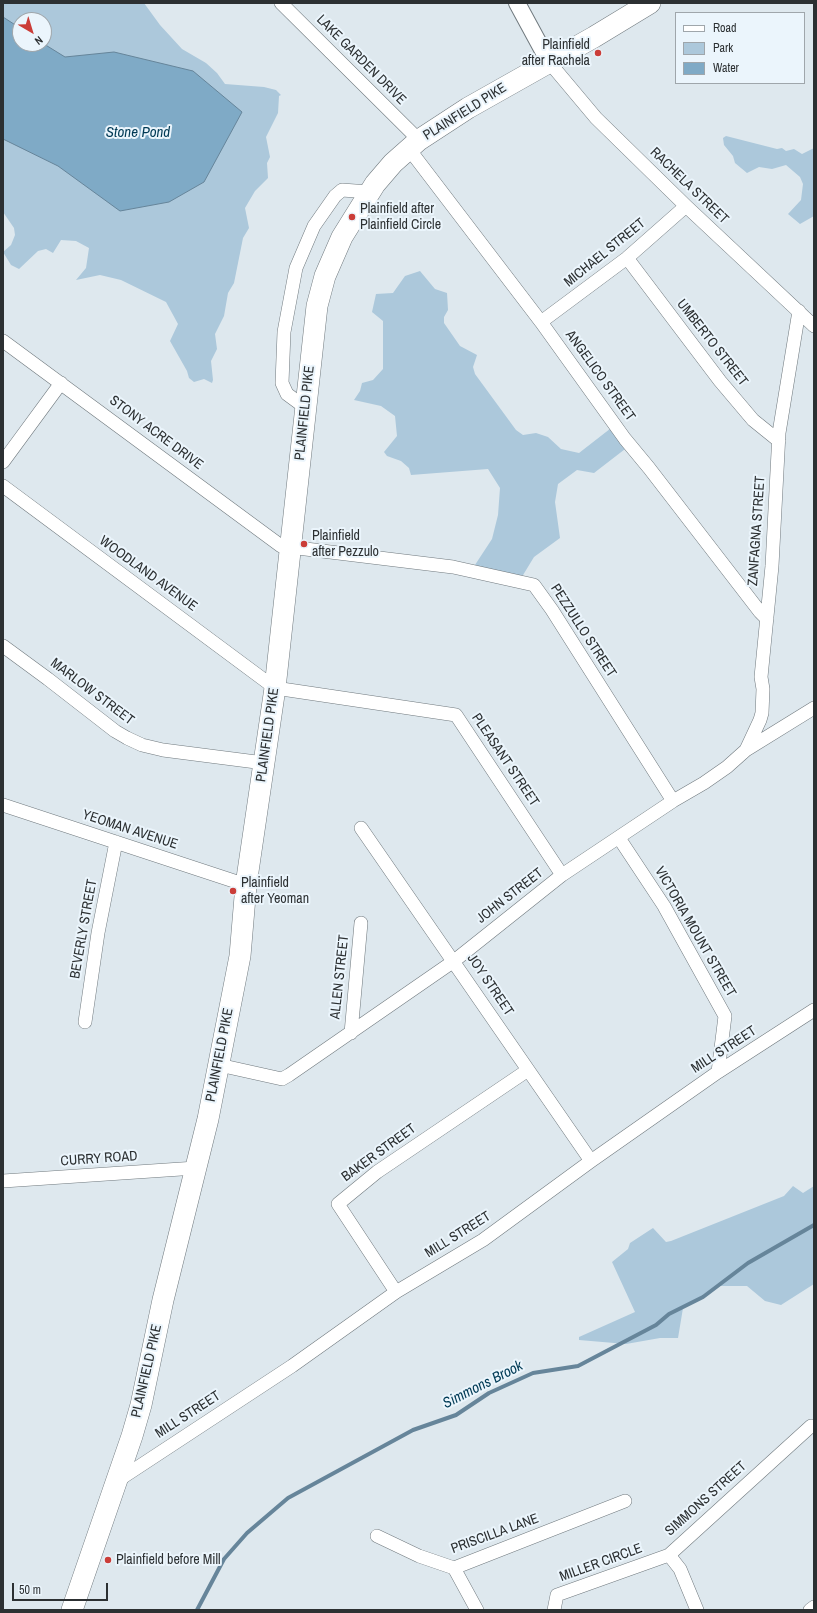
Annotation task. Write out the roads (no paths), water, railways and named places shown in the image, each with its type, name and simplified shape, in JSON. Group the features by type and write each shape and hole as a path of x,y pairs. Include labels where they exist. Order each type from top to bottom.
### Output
{"main road":[{"name":"PLAINFIELD PIKE","path":"72,1610 132,1436 141,1405 163,1300 208,1119 240,956 246,885 275,688 318,306 325,276 342,237 369,192 393,163 414,144 468,108 594,37 650,3"}],"street":[{"name":"LAKE GARDEN DRIVE","path":"281,3 414,144"},
{"path":"517,3 549,62"},
{"name":"RACHELA STREET","path":"549,62 596,118 686,206 814,326"},
{"name":"ANGELICO STREET","path":"414,144 471,228 625,439 767,619"},
{"path":"306,408 287,394 282,383 284,332 296,268 314,226 335,196 342,190 369,192"},
{"name":"MICHAEL STREET","path":"541,322 627,258 686,206"},
{"name":"UMBERTO STREET","path":"627,258 720,381 753,420 779,441"},
{"name":"ZANFAGNA STREET","path":"746,750 762,713 763,689 761,676 772,566 779,441 799,311"},
{"name":"STONY ACRE DRIVE","path":"3,341 281,546 291,547"},
{"path":"3,462 61,383"},
{"name":"WOODLAND AVENUE","path":"3,486 275,688"},
{"name":"PEZZULLO STREET","path":"291,547 453,567 534,585 552,610 672,801"},
{"name":"MARLOW STREET","path":"3,646 115,731 142,745 163,750 264,763"},
{"name":"PLEASANT STREET","path":"275,688 456,715 562,875"},
{"name":"JOHN STREET","path":"219,1065 282,1079 454,961 562,875 620,838 672,801 727,767 746,750 814,708"},
{"name":"YEOMAN AVENUE","path":"3,805 246,885"},
{"name":"JOY STREET","path":"361,828 591,1161"},
{"name":"VICTORIA MOUNT STREET","path":"620,838 664,906 725,1016 718,1072"},
{"name":"BEVERLY STREET","path":"85,1022 98,933 116,842"},
{"name":"ALLEN STREET","path":"351,1033 361,923"},
{"name":"MILL STREET","path":"115,1482 292,1366 396,1292 483,1240 591,1161 718,1072 814,1010"},
{"name":"BAKER STREET","path":"396,1292 338,1204 377,1172 528,1070"},
{"name":"CURRY ROAD","path":"3,1181 196,1168"},
{"name":"SIMMONS STREET","path":"697,1610 680,1569 669,1555 811,1426"},
{"name":"PRISCILLA LANE","path":"377,1536 419,1556 454,1568 625,1501"},
{"name":"MILLER CIRCLE","path":"554,1610 558,1595 669,1555"},
{"path":"454,1568 477,1610"},
{"path":"810,1610 814,1607"}],"water":[{"name":"Stone Pond","path":"3,17 12,23 12,52 52,52 52,49 65,57 114,52 193,71 242,112 204,182 169,202 120,211 58,166 3,139"}],"waterway":[{"name":"Simmons Brook","path":"197,1610 224,1559 247,1533 288,1498 413,1430 456,1415 489,1393 533,1373 578,1366 656,1325 669,1314 703,1297 748,1263 814,1225"}],"place":[{"name":"Plainfield after Rachela","path":"598,53"},
{"name":"Plainfield after Plainfield Circle","path":"352,217"},
{"name":"Plainfield after Pezzulo","path":"304,544"},
{"name":"Plainfield after Yeoman","path":"233,891"},
{"name":"Plainfield before Mill","path":"108,1560"}]}
